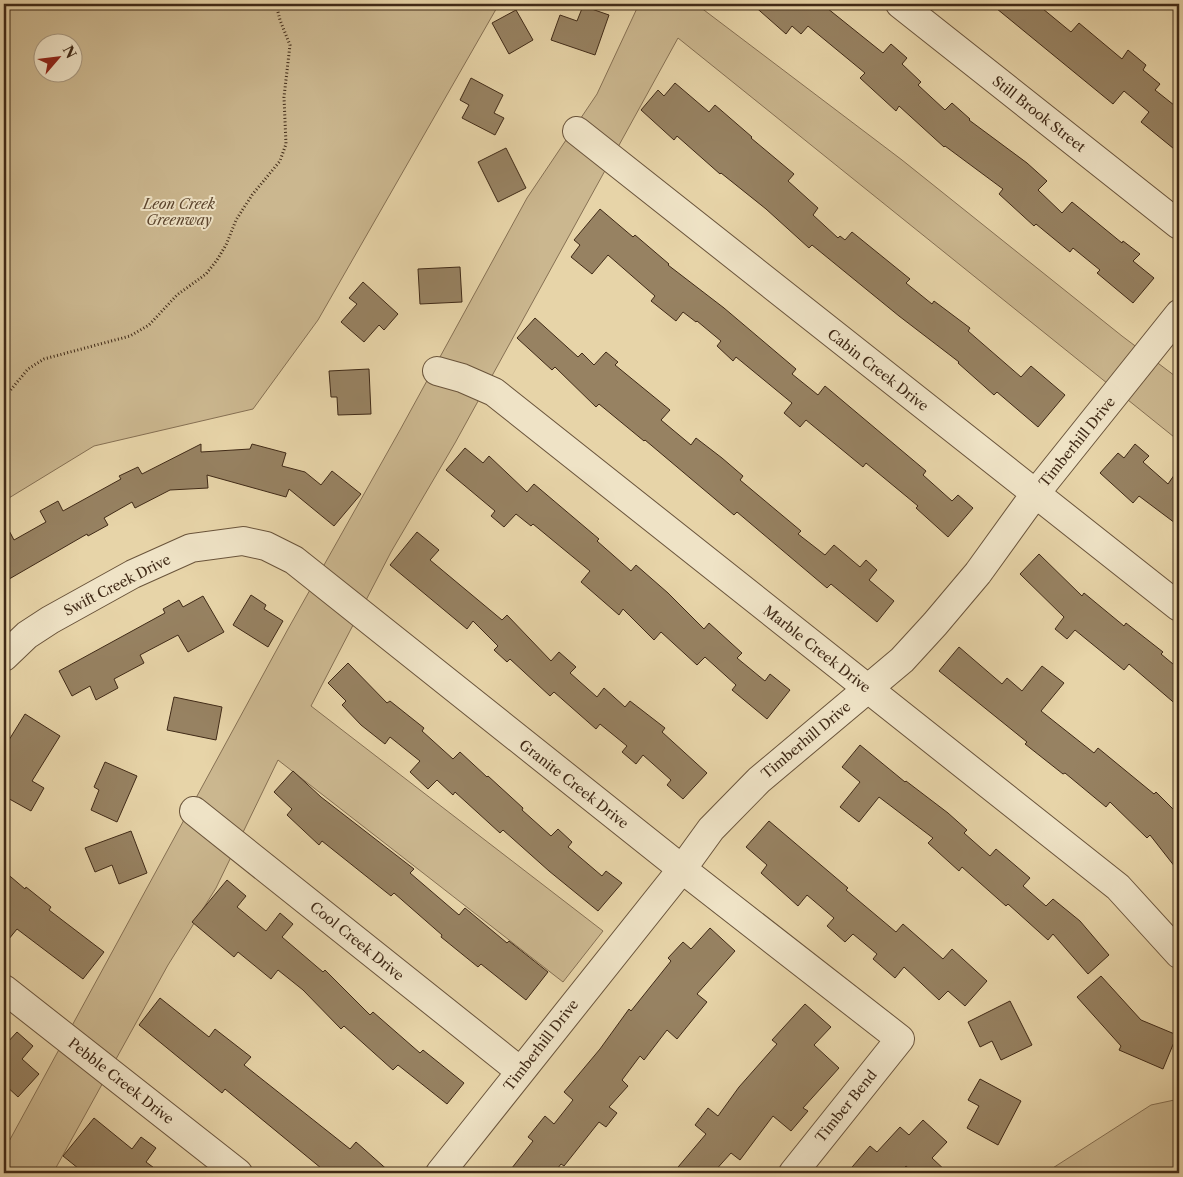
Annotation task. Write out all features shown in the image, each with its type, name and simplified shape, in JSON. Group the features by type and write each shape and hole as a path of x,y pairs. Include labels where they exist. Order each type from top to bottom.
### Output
{"street":[{"name":"Still Brook Street","path":"900,4 1179,225"},
{"name":"Cabin Creek Drive","path":"577,131 1179,607"},
{"name":"Timberhill Drive","path":"440,1173 682,869 711,829 759,780 866,688 902,660 935,624 978,572 1035,494 1179,314"},
{"name":"Marble Creek Drive","path":"437,371 462,378 494,392 1118,888 1179,954"},
{"name":"Swift Creek Drive","path":"4,657 27,635 42,625 133,574 191,548 243,541"},
{"name":"Granite Creek Drive","path":"243,541 266,546 294,560 682,869 900,1039"},
{"name":"Cool Creek Drive","path":"194,811 520,1071"},
{"name":"Pebble Creek Drive","path":"4,988 238,1173"},
{"name":"Timber Bend","path":"793,1173 900,1039"}],"path":[{"path":"4,398 28,369 44,359 130,336 149,325 177,295 206,274 217,260 226,245 236,220 252,195 280,161 286,144 284,97 290,44 280,20 276,4"}],"green space":[{"name":"Leon Creek Greenway","path":"4,4 499,4 318,320 253,409 94,446 4,501"},
{"path":"639,4 696,4 902,160 1122,336 1179,379 1179,441 678,38 455,443 391,552 311,706 603,931 563,982 278,760 216,888 168,965 53,1173 4,1173 4,1156 9,1147 7,1145 288,629 527,198 597,94"},
{"path":"1179,1099 1179,1173 1045,1173 1151,1105"}],"building":[{"path":"752,4 822,4 883,53 891,44 907,58 902,64 921,82 918,85 945,110 952,103 969,120 1027,163 1047,181 1038,190 1062,213 1072,202 1122,243 1123,241 1140,254 1133,261 1154,278 1133,303 1097,273 1100,270 1073,248 1070,252 1036,224 1034,226 999,194 1003,189 944,147 899,106 896,111 860,78 865,73 808,26 801,34 792,26 786,34"},
{"path":"991,4 1037,4 1071,32 1079,23 1122,59 1128,50 1146,65 1143,70 1160,84 1155,90 1179,109 1179,153 1141,122 1149,112 1124,91 1113,104"},
{"path":"583,6 609,15 595,55 551,40 560,15 577,21"},
{"path":"516,10 533,40 509,54 492,23"},
{"path":"471,78 503,95 494,113 504,118 495,135 462,118 469,105 460,100"},
{"path":"675,83 709,112 715,105 794,174 788,181 818,208 813,215 838,238 840,236 845,240 852,232 910,279 906,283 932,304 934,301 970,328 968,331 1021,377 1031,366 1065,395 1038,427 997,392 994,395 959,362 812,245 809,248 766,209 720,174 677,136 674,140 641,110 658,90 664,96"},
{"path":"506,148 526,188 498,202 478,162"},
{"path":"600,209 633,237 635,235 668,265 724,308 796,369 792,374 818,395 825,386 926,471 923,475 952,501 958,495 973,508 948,537 916,508 918,506 866,463 863,467 806,420 800,427 784,413 792,403 736,357 733,361 717,346 721,341 697,321 683,312 676,321 651,301 655,296 608,255 592,274 571,257 580,245 574,240"},
{"path":"460,267 462,302 420,304 418,269"},
{"path":"363,282 398,314 384,330 379,325 364,342 341,322 357,304 349,298"},
{"path":"535,318 578,357 582,353 594,365 606,352 618,362 615,365 670,410 661,420 691,445 696,438 722,458 743,476 740,480 801,531 798,534 825,555 834,545 860,567 866,560 877,570 869,580 894,601 877,622 831,584 827,588 737,512 734,515 599,404 596,407 555,367 552,370 517,338"},
{"path":"369,369 371,414 338,415 337,397 331,397 329,371"},
{"path":"201,444 201,452 250,449 252,444 286,453 282,466 305,472 321,485 332,471 361,494 334,526 289,489 286,497 207,475 208,488 170,490 135,508 132,502 104,518 108,525 88,536 87,534 4,582 4,521 14,540 46,522 40,511 58,501 63,511 121,479 119,476 138,467 142,474"},
{"path":"1135,444 1149,456 1143,462 1168,484 1179,468 1179,526 1139,496 1133,503 1100,473 1118,453 1124,458"},
{"path":"465,448 483,463 489,456 527,492 534,484 599,539 597,541 631,571 636,565 668,593 704,629 709,623 742,653 737,658 765,681 770,674 790,690 767,719 732,690 736,685 705,657 697,665 661,632 654,640 623,609 619,615 581,582 590,571 533,524 531,526 516,514 504,527 491,516 495,511 446,470"},
{"path":"417,532 439,550 430,560 502,620 507,615 551,661 559,652 576,667 570,673 597,697 604,688 625,707 630,701 665,728 662,732 707,773 683,799 667,785 671,780 643,755 636,764 622,752 627,746 600,724 596,729 554,692 550,696 510,659 507,662 494,650 498,646 473,621 467,629 390,565"},
{"path":"1039,554 1082,596 1084,593 1124,626 1126,623 1163,652 1161,654 1179,669 1179,707 1129,664 1124,670 1075,630 1067,639 1055,629 1064,617 1020,574"},
{"path":"251,595 266,605 264,609 283,621 268,647 233,625"},
{"path":"203,596 224,632 188,652 178,635 140,655 144,663 114,679 118,688 96,700 90,686 72,696 59,671 165,613 163,609 179,600 183,607"},
{"path":"959,647 1002,684 1007,678 1022,691 1042,666 1064,683 1041,711 1094,753 1098,748 1154,794 1156,792 1179,815 1179,872 1150,835 1147,838 1110,802 1106,807 1065,773 1063,774 1025,744 1027,742 939,671"},
{"path":"348,663 387,703 390,701 424,728 422,731 453,759 460,752 523,808 522,810 551,836 558,829 572,842 568,847 602,876 606,871 622,883 598,911 503,830 500,833 455,792 453,795 437,780 428,789 410,772 420,761 390,737 385,744 361,725 342,705 346,701 328,683"},
{"path":"174,697 222,707 216,740 167,730"},
{"path":"25,714 60,736 32,781 44,788 31,811 4,796 4,748"},
{"path":"860,745 905,782 948,813 967,830 964,833 990,856 996,849 1030,878 1023,886 1046,906 1053,899 1080,921 1109,955 1088,974 1053,934 1048,940 1008,904 1006,906 962,867 959,871 928,843 933,838 879,797 859,822 840,807 860,782 842,767"},
{"path":"105,762 137,776 117,822 91,810 99,790 94,787"},
{"path":"293,771 321,797 414,869 410,873 459,915 465,908 507,943 509,941 548,972 526,1000 481,964 478,967 441,937 442,935 394,893 391,896 322,841 319,845 287,815 292,809 274,792"},
{"path":"769,821 848,888 846,890 896,932 903,924 943,959 952,949 987,981 965,1006 948,991 939,1000 904,967 895,978 873,959 877,954 853,934 845,942 827,926 834,918 807,895 798,906 761,873 767,865 746,847"},
{"path":"131,831 147,873 119,884 112,865 95,872 85,848"},
{"path":"4,871 25,889 26,887 51,907 49,910 104,952 83,979 17,929 4,945"},
{"path":"227,880 246,896 237,907 266,931 280,913 293,924 282,937 323,972 325,970 370,1015 373,1012 420,1053 423,1050 464,1083 447,1104 398,1065 393,1070 344,1026 341,1029 303,990 278,970 271,979 238,952 234,957 192,922"},
{"path":"710,928 735,951 697,994 707,1002 677,1039 667,1030 644,1060 640,1056 622,1080 628,1086 609,1107 617,1113 606,1127 599,1122 564,1166 561,1164 554,1173 508,1173 533,1141 528,1137 545,1116 554,1124 573,1100 564,1092 600,1049 629,1009 631,1011 671,961 668,958 683,942 691,949"},
{"path":"1101,976 1141,1020 1177,1035 1163,1069 1119,1050 1121,1046 1077,997"},
{"path":"160,998 209,1037 215,1029 251,1057 244,1065 350,1149 356,1142 391,1173 327,1173 225,1089 222,1093 139,1025"},
{"path":"1010,1001 1032,1045 1001,1060 992,1041 980,1047 968,1022"},
{"path":"805,1004 831,1027 814,1045 839,1068 803,1108 808,1111 791,1131 773,1116 740,1160 731,1153 713,1173 673,1173 706,1134 695,1125 708,1108 718,1116 739,1087 777,1044 772,1040"},
{"path":"17,1032 33,1046 22,1059 39,1074 18,1097 4,1084 4,1043 6,1044"},
{"path":"980,1079 1021,1101 998,1145 967,1128 979,1106 968,1100"},
{"path":"94,1118 132,1149 141,1137 156,1148 146,1162 161,1173 84,1173 63,1156"},
{"path":"923,1120 947,1142 932,1158 948,1173 914,1173 906,1166 899,1173 847,1173 870,1146 877,1152 900,1127 909,1135"}]}
